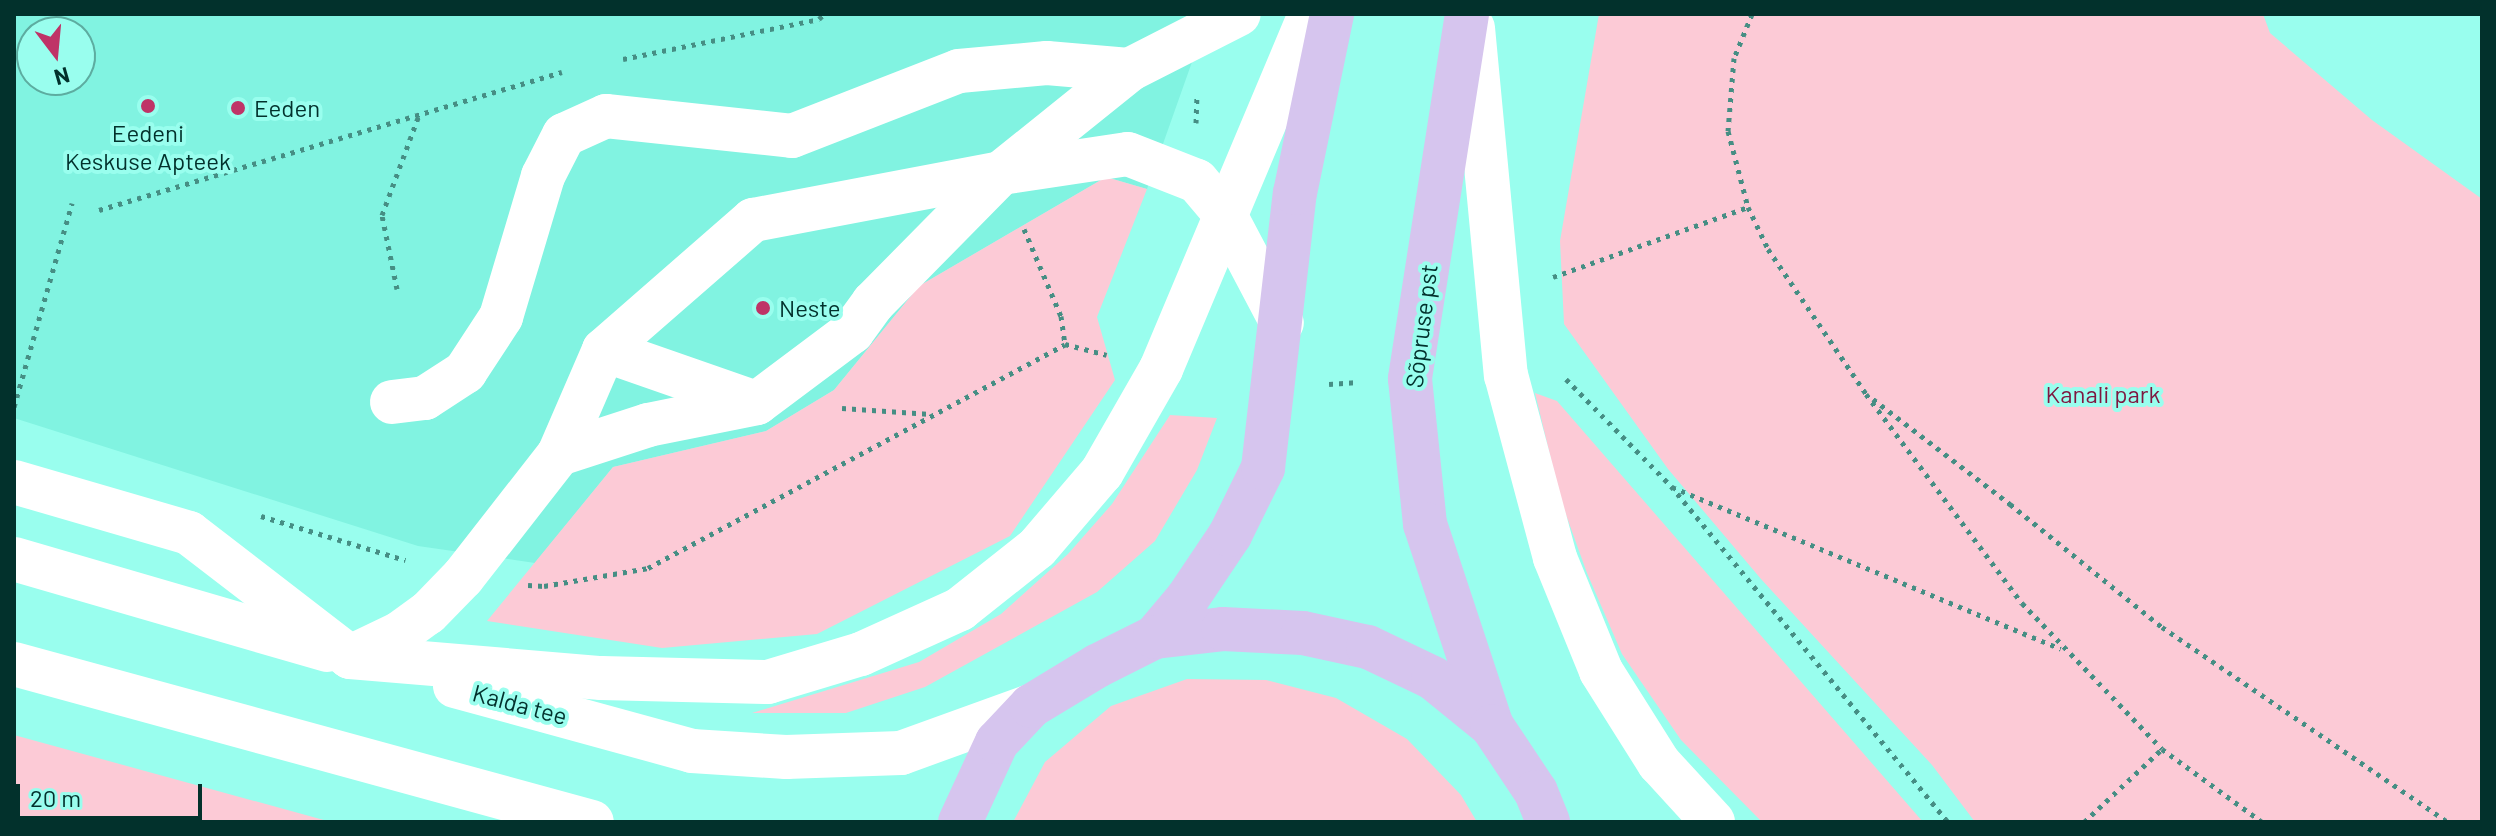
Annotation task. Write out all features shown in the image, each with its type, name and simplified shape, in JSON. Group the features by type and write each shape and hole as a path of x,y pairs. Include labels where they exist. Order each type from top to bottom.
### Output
{"main road":[{"path":"1155,637 1187,599 1230,535 1263,468 1295,193 1332,14"},
{"name":"Sõpruse pst","path":"1469,14 1410,379 1425,524 1492,726"},
{"path":"960,822 997,742 1031,706 1097,666 1155,637 1223,629 1303,633 1368,647 1433,678 1492,726 1536,792 1548,822"}],"street":[{"path":"559,454 648,425 757,403 852,332 873,303 1001,173 1129,70 1239,14"},
{"path":"14,482 189,533 350,657 601,678 768,682 861,654 960,609 1037,548 1102,472 1161,369 1224,213 1267,123 1310,14"},
{"path":"1469,14 1506,375 1555,558 1601,671 1659,763 1713,822"},
{"path":"392,402 425,398 465,372 501,317 543,176 564,135 606,116 792,136 959,71 1047,63 1129,70"},
{"path":"350,657 409,627 463,577 559,454 604,350 753,220 1001,173 1128,154 1197,181 1224,213 1282,323"},
{"path":"604,350 757,403"},
{"name":"Kalda tee","path":"14,559 350,657 692,751 786,757 901,753 1031,706"},
{"path":"14,664 592,822"}],"path":[{"path":"619,60 819,19 824,14"},
{"path":"1752,14 1734,58 1728,131 1748,207 1768,249 1866,394 2022,603 2162,749 2262,822"},
{"path":"99,210 573,70"},
{"path":"397,289 382,215 419,115"},
{"path":"14,407 72,203"},
{"path":"1551,277 1748,207"},
{"path":"1866,394 2010,504 2162,627 2448,822"},
{"path":"1671,486 2066,651"},
{"path":"2084,822 2162,749"}],"shaded area":[{"path":"14,14 1209,14 1147,189 1106,177 919,286 834,390 766,431 613,467 535,563 418,546 14,418"}],"green space":[{"name":"Kanali park","path":"1599,14 2263,14 2270,33 2372,120 2482,199 2482,822 1975,822 1932,765 1761,579 1668,469 1564,324 1560,241"},
{"path":"1106,177 1147,189 1097,317 1115,380 1010,536 817,634 662,648 487,621 613,467 766,431 834,390 919,286"},
{"path":"1535,393 1557,401 1923,822 1762,822 1681,740 1622,654 1587,573 1561,501"},
{"path":"1170,415 1217,418 1197,470 1155,541 1097,592 925,687 846,713 752,713 919,662 1001,614 1068,554 1112,504"},
{"path":"1187,679 1266,680 1336,698 1407,739 1461,795 1477,822 1013,822 1045,762 1111,706"},
{"path":"14,735 331,822 14,822"}],"place":[{"name":"Eedeni Keskuse Apteek","path":"148,106"},
{"name":"Eeden","path":"238,108"},
{"name":"Neste","path":"763,308"}]}
